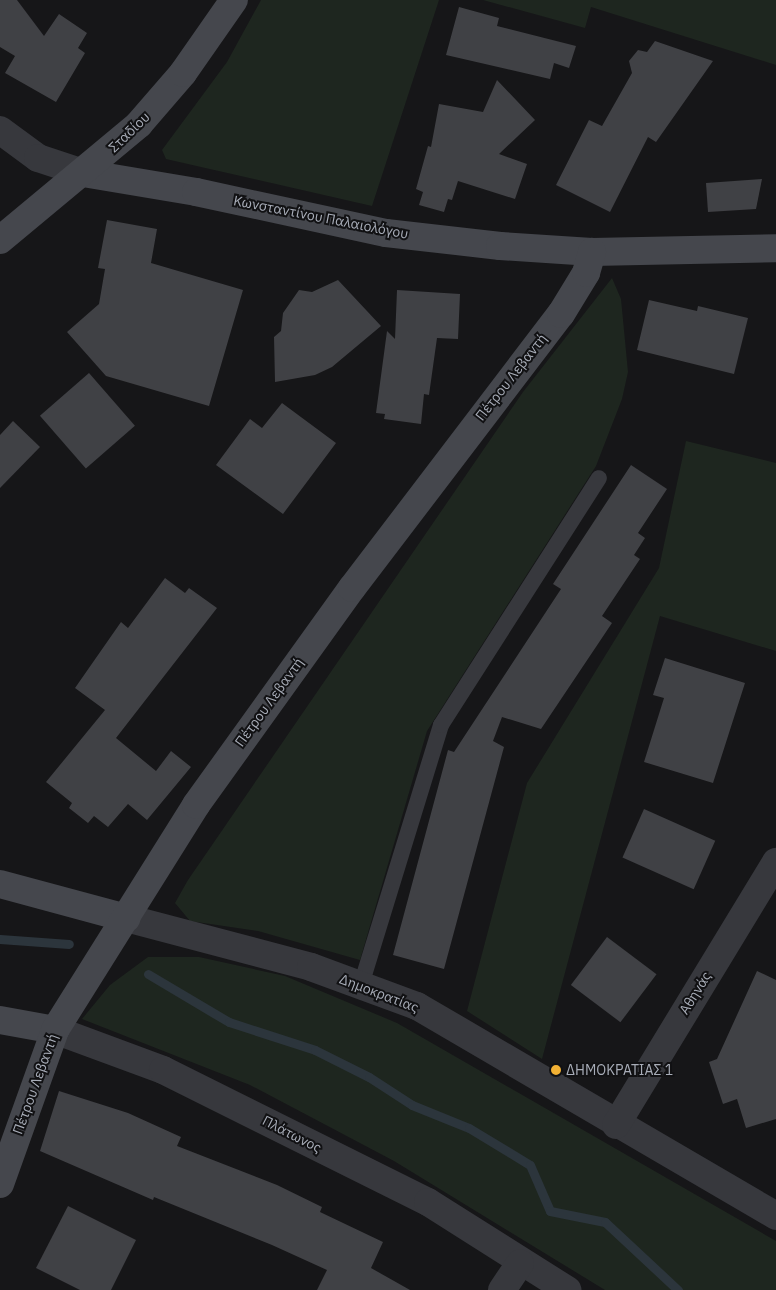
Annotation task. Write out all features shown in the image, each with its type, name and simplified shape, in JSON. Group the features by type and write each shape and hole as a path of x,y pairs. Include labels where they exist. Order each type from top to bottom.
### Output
{"street":[{"name":"Σταδίου","path":"0,240 123,139 164,96 234,0"},
{"name":"Κωνσταντίνου Παλαιολόγου","path":"0,130 38,158 82,173 186,190 386,233 592,252 776,248"},
{"name":"Πέτρου Λεβαντή","path":"0,1184 55,1030 196,805 251,725 561,314 582,280 592,252"},
{"name":"Αθηνάς","path":"616,1125 776,862"},
{"name":"Δημοκρατίας","path":"0,884 311,967 417,1006 616,1125 776,1216"},
{"name":"Πλάτωνος","path":"0,1020 55,1030 181,1078 428,1202 520,1263 567,1290"},
{"path":"502,1290 520,1263"}],"lane":[{"path":"361,985 441,725 599,478"}],"shaded area":[{"path":"261,0 439,0 372,206 166,159 162,150 227,62"},
{"path":"483,0 776,0 776,65 591,7 585,28"},
{"path":"612,278 621,299 628,372 622,399 596,466 427,731 360,960 258,931 190,921 175,903 188,880 523,392"},
{"path":"686,441 776,463 776,651 660,616 542,1059 467,1011 527,783 659,568"},
{"path":"148,957 199,957 285,976 397,1023 776,1241 776,1290 605,1290 394,1161 250,1085 82,1019 110,985"}],"building":[{"path":"0,0 17,0 44,36 59,14 87,33 78,48 85,53 56,102 5,73 15,56 0,47"},
{"path":"459,7 499,18 497,26 576,46 569,68 554,63 550,79 446,55"},
{"path":"655,41 713,61 656,142 648,137 610,212 556,185 589,120 602,126 632,73 629,61 638,50 647,52"},
{"path":"497,80 535,120 499,154 527,164 515,199 458,181 452,200 448,199 444,212 419,205 423,192 416,189 428,146 431,147 439,104 483,112"},
{"path":"762,179 756,209 708,212 706,183"},
{"path":"107,220 157,229 151,263 243,290 209,406 106,376 67,332 99,304 105,269 98,268"},
{"path":"338,280 381,326 332,367 315,375 275,382 274,337 281,331 283,313 299,290 312,292"},
{"path":"397,290 460,294 458,339 437,338 429,395 424,394 421,424 384,419 385,414 376,413 387,331 395,339"},
{"path":"649,300 697,311 698,306 748,318 734,374 637,350"},
{"path":"89,373 135,426 86,468 40,416"},
{"path":"282,403 336,443 283,514 216,465 250,419 262,428"},
{"path":"13,421 40,447 0,488 0,435"},
{"path":"631,465 667,489 638,533 645,538 634,555 640,559 602,616 612,623 541,729 502,717 493,741 504,747 444,969 393,955 448,750 454,752 561,589 553,584"},
{"path":"165,578 185,593 189,588 217,608 116,738 156,771 171,751 191,767 147,820 128,804 108,827 94,816 88,823 69,808 72,803 46,782 105,710 75,688 121,622 128,628"},
{"path":"665,658 745,683 713,783 644,762 664,698 653,695"},
{"path":"644,809 715,841 694,889 622,857"},
{"path":"607,937 657,974 620,1022 571,985"},
{"path":"757,971 776,980 776,1119 746,1128 737,1099 723,1104 709,1062 717,1059"},
{"path":"59,1091 128,1113 181,1137 177,1146 277,1185 322,1207 320,1212 383,1242 371,1268 410,1290 317,1290 327,1270 272,1245 154,1197 153,1200 40,1151"},
{"path":"68,1206 136,1240 111,1290 80,1290 36,1268"}],"waterway":[{"path":"0,939 69,944"},
{"path":"148,974 229,1022 315,1050 369,1077 412,1105 469,1128 530,1165 550,1211 605,1222 678,1290"}],"place":[{"name":"ΔΗΜΟΚΡΑΤΙΑΣ 1","path":"556,1070"}]}
